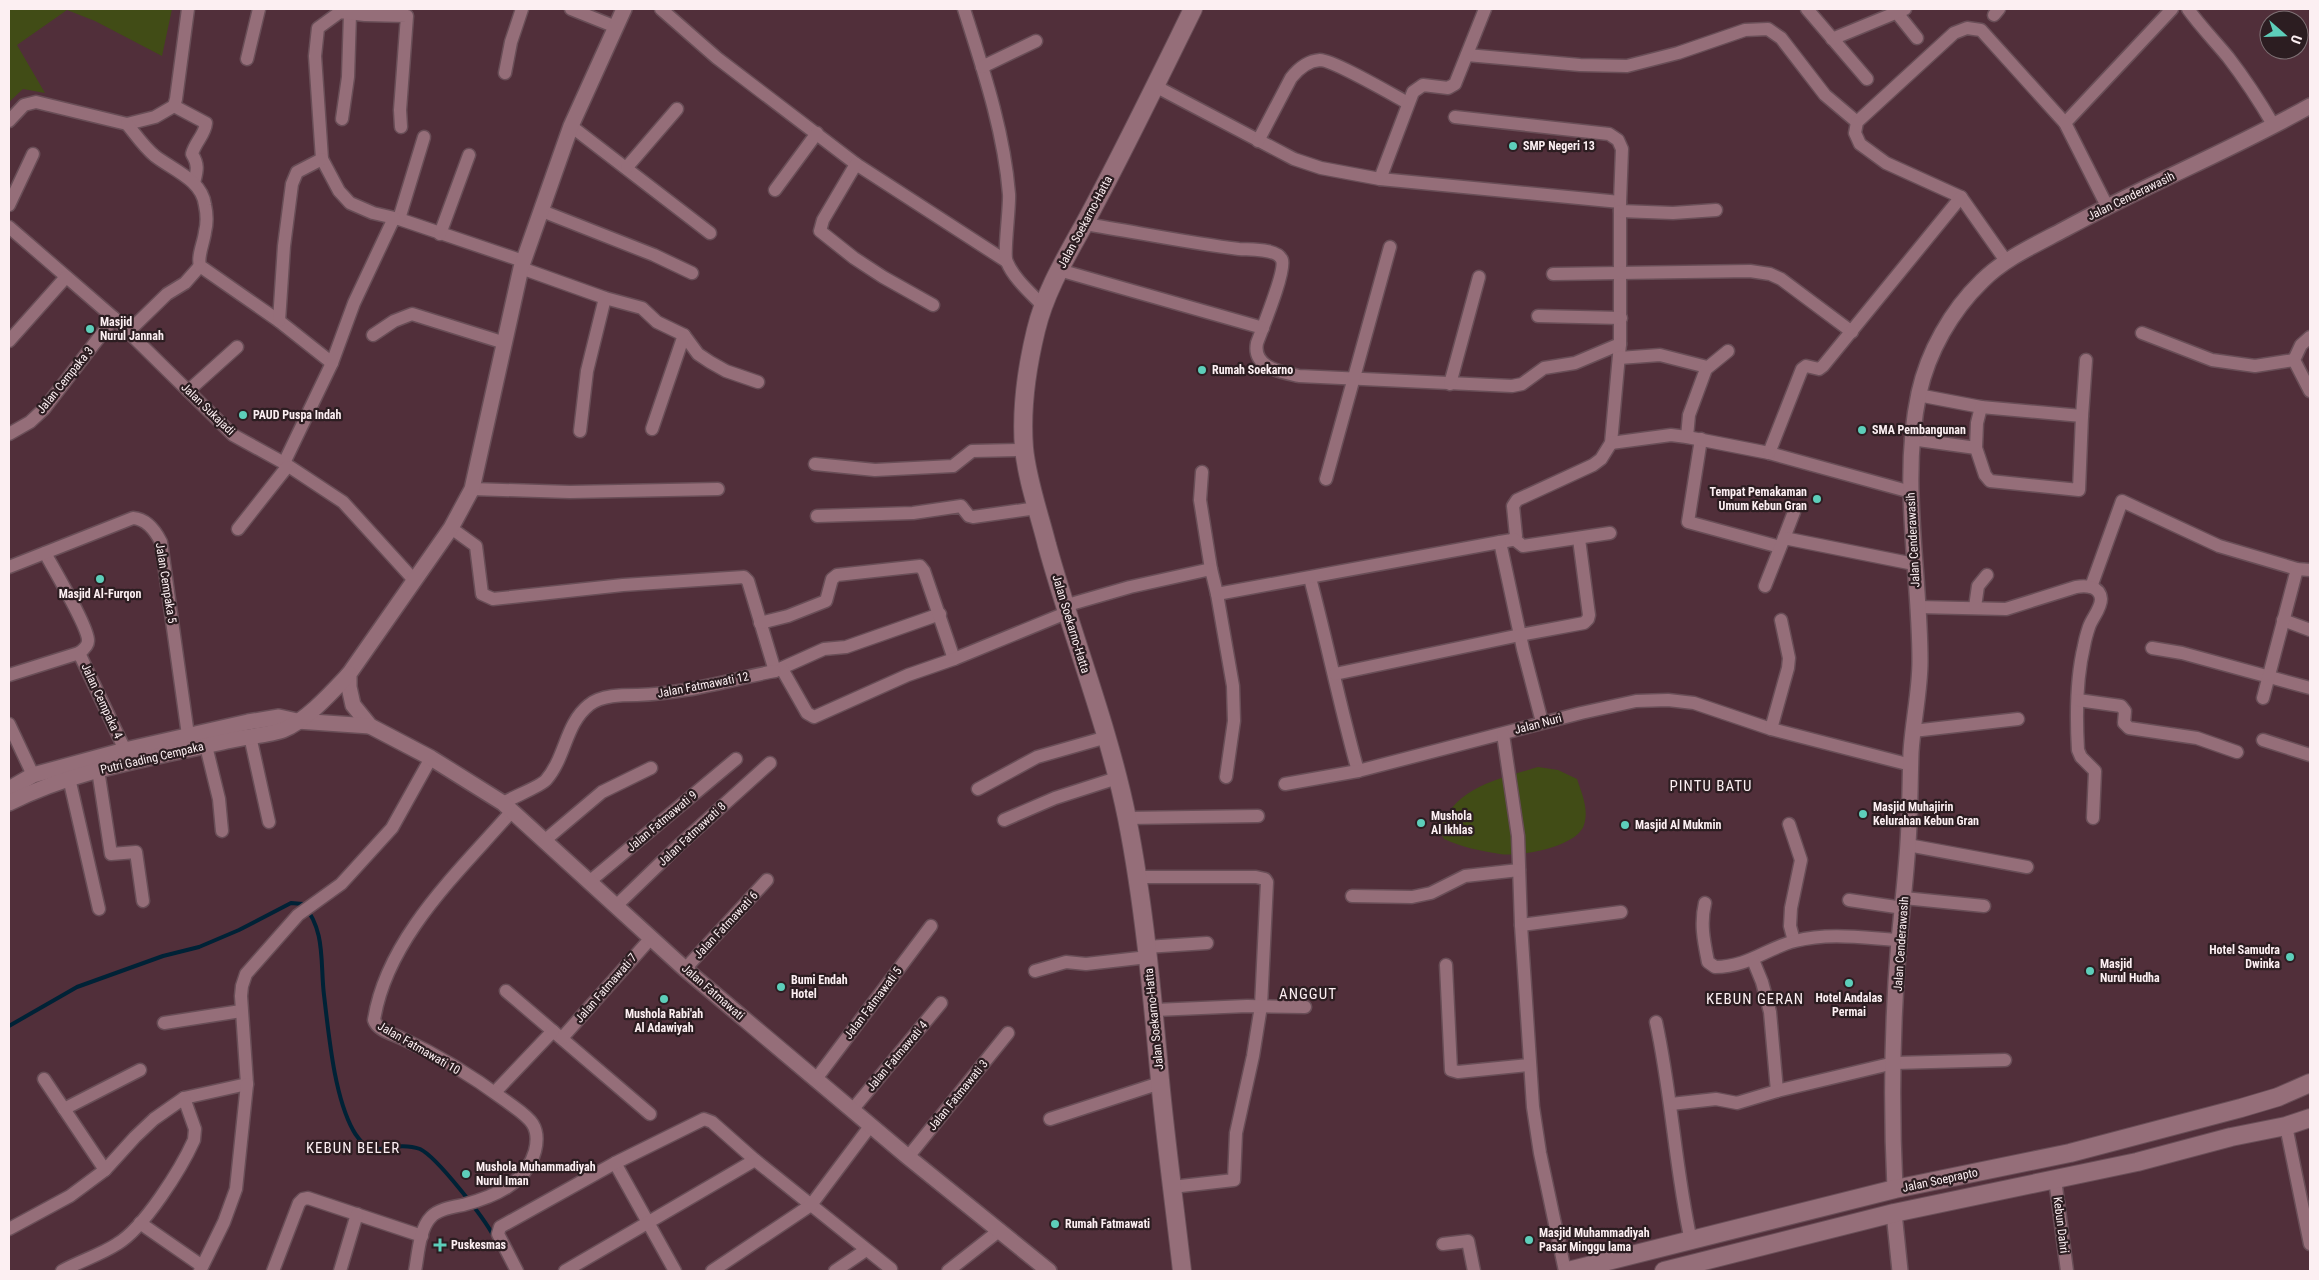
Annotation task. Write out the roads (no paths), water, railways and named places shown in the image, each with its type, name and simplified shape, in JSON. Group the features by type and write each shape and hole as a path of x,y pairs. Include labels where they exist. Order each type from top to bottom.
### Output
{"main road":[{"name":"Jalan Soekarno-Hatta","path":"1182,1271 1160,1083 1155,1010 1127,818 1106,737 1065,609 1024,450 1027,388 1036,330 1043,306 1059,270 1085,224 1193,9"},
{"name":"Jalan Soeprapto","path":"1567,1271 1895,1189 2070,1153 2241,1108 2278,1097 2310,1083"},
{"name":"Jalan Soeprapto","path":"1664,1271 1894,1213 2055,1179 2286,1126 2310,1118"}],"street":[{"path":"9,121 24,105 36,102 127,124 155,117 174,106 188,9"},
{"path":"247,59 259,9"},
{"path":"505,73 510,42 522,9"},
{"path":"571,9 616,27"},
{"name":"Putri Gading Cempaka","path":"9,788 32,775 126,756 206,746 283,730 326,698 349,674 451,528 472,489 522,264 571,126 624,9"},
{"path":"661,9 717,58 856,164 1006,261 1023,286 1043,306"},
{"path":"964,9 997,123 1009,194 1006,261"},
{"path":"1380,179 1413,92 1419,86 1453,87 1485,9"},
{"path":"1807,9 1867,78"},
{"path":"2065,123 2172,9"},
{"path":"2188,9 2204,31 2228,56 2255,94 2274,126"},
{"path":"1832,39 1901,11 1917,38"},
{"path":"342,119 348,77 344,12"},
{"path":"400,127 407,16 344,12 322,24 316,34 315,56 322,159 339,191 350,203 372,213 397,219 522,264 605,298 642,308 657,322 684,335 698,354 710,362 758,382"},
{"path":"1467,55 1580,65 1627,66 1754,28 1773,31 1858,133 1892,166 1961,197 2012,258"},
{"path":"1858,133 1954,33 1967,28 1981,30 2065,123 2107,206"},
{"path":"982,67 1036,42"},
{"path":"1258,141 1291,78 1297,70 1308,63 1326,61 1408,103"},
{"path":"1155,86 1258,141 1304,163 1341,173 1673,213 1716,210"},
{"path":"174,106 206,122 201,138 194,146 192,154 198,162 194,183"},
{"name":"Jalan Cenderawasih","path":"1895,1189 1892,1116 1899,940 1904,903 1913,731 1920,663 1910,492 1911,439 1918,395 1927,364 1940,336 1961,305 1982,280 2012,258 2107,206 2274,126 2310,106"},
{"path":"627,167 677,110"},
{"path":"1455,117 1609,134 1615,137 1622,149 1618,273 1620,344 1611,443 1600,459 1593,464 1517,500 1513,506 1516,534 1514,538"},
{"path":"127,124 155,156 194,183 200,190 205,204 206,231 199,260 200,266 279,321 332,363"},
{"path":"571,126 627,167 710,233"},
{"path":"775,190 817,134"},
{"path":"238,529 285,465 332,363 354,303 397,219 424,137"},
{"path":"9,205 33,154"},
{"path":"440,234 469,155"},
{"path":"279,321 284,246 292,184 297,172 322,159"},
{"path":"856,164 823,220 820,231 861,263 933,305"},
{"path":"1770,453 1799,373 1806,366 1820,369 1961,197"},
{"path":"542,211 654,256 692,274"},
{"path":"1085,224 1275,254 1283,262 1282,270 1257,343 1256,353 1261,362 1268,367 1299,376 1318,379 1353,378 1512,386 1522,384 1544,368 1575,363 1620,344"},
{"name":"Jalan Sukajadi","path":"9,227 114,318 233,435 343,502 414,580"},
{"path":"1326,479 1390,248"},
{"path":"128,332 167,294 185,283 200,266"},
{"path":"1059,270 1263,328"},
{"path":"1553,274 1750,271 1770,274 1852,332"},
{"path":"1450,384 1479,277"},
{"path":"9,342 66,278"},
{"path":"580,431 587,371 605,298"},
{"path":"374,335 394,321 412,314 505,343"},
{"path":"1538,316 1620,318"},
{"name":"Jalan Cempaka 3","path":"9,434 22,428 44,409 114,318"},
{"path":"2142,333 2212,360 2255,366 2294,360"},
{"path":"652,429 684,335"},
{"path":"2310,337 2300,345 2294,360 2310,391"},
{"path":"188,391 238,346"},
{"path":"1687,436 1689,415 1707,368 1728,351"},
{"path":"1619,358 1660,355 1707,368"},
{"path":"1980,407 1976,423 1976,448 1984,475 1989,480 2079,490 2086,360"},
{"path":"1918,395 1980,407 2082,416"},
{"path":"1611,443 1671,435 1687,436 1770,453 1910,492"},
{"path":"1701,439 1688,522 1782,543 1914,564"},
{"path":"1911,439 1976,448"},
{"path":"815,464 875,470 953,466 972,451 1024,450"},
{"path":"1202,472 1200,500 1233,686 1234,721 1226,777"},
{"path":"472,489 570,492 718,488"},
{"path":"2091,587 2122,501 2219,546 2304,569 2283,620 2263,698"},
{"path":"817,516 913,513 961,506 972,517 1038,508"},
{"path":"1766,586 1794,512"},
{"name":"Jalan Cempaka 5","path":"9,567 133,518 140,518 149,524 161,542 188,735"},
{"path":"451,528 476,546 480,588 482,594 488,598 744,577 748,581 760,623 779,670 807,713 814,717 908,674 954,658 1065,609 1211,569"},
{"path":"1514,538 1523,546 1610,533"},
{"path":"1217,594 1310,578 1514,538"},
{"path":"1335,674 1520,634 1584,623 1588,619 1579,539"},
{"path":"1500,542 1542,722"},
{"path":"45,553 78,613 88,638 87,646 79,653"},
{"path":"760,623 788,616 826,600 832,579 838,576 917,566 922,568 940,614 954,658"},
{"path":"1975,607 1978,586 1987,575"},
{"path":"1310,578 1335,674 1343,717 1358,771"},
{"path":"1918,607 2006,609 2076,587 2091,587 2098,592 2101,600 2083,648 2078,700 2078,750 2081,758 2095,771 2093,818"},
{"name":"Jalan Fatmawati 12","path":"507,807 546,780 562,756 574,724 591,703 616,696 684,691 779,670 824,649 846,647 940,614"},
{"path":"1771,728 1788,668 1789,658 1782,620"},
{"path":"2283,620 2310,630"},
{"path":"2152,648 2182,653 2310,688"},
{"name":"Jalan Cempaka 4","path":"9,674 79,653 126,756"},
{"path":"349,674 348,687 353,705 370,726"},
{"name":"Jalan Nuri","path":"1286,784 1358,771 1503,734 1542,722 1636,701 1668,700 1694,703 1771,728 1911,765"},
{"path":"2078,700 2120,706 2125,710 2124,723 2129,728 2197,738 2237,752"},
{"name":"Putri Gading Cempaka","path":"9,803 69,778 98,770 126,756 188,735 278,717 297,721 370,726"},
{"path":"1913,731 2018,719"},
{"path":"9,724 32,775"},
{"name":"Jalan Fatmawati","path":"370,726 431,758 507,807 685,969 908,1157 1049,1271"},
{"path":"1503,734 1516,813 1529,1065 1540,1153 1567,1271"},
{"path":"250,736 269,822"},
{"path":"978,789 1037,757 1106,737"},
{"path":"2263,740 2310,755"},
{"path":"206,746 219,799 222,831"},
{"path":"140,1224 201,1269 224,1222 236,1189 247,1084 242,1011 242,986 246,974 298,915 355,871 392,828 431,758"},
{"name":"Jalan Fatmawati 9","path":"589,882 736,759"},
{"name":"Jalan Fatmawati 8","path":"616,906 678,846 770,763"},
{"path":"544,841 602,792 651,768"},
{"path":"98,770 111,854 136,852 143,901"},
{"path":"69,778 99,908"},
{"path":"1004,820 1055,798 1117,778"},
{"name":"Jalan Fatmawati 10","path":"422,1236 430,1217 447,1209 471,1203 511,1186 528,1168 533,1158 538,1138 530,1119 494,1092 412,1043 378,1027 374,1020 380,988 418,921 507,807"},
{"path":"1127,818 1258,816"},
{"path":"1789,824 1801,860 1791,908 1790,926 1794,941"},
{"path":"1908,845 2028,867"},
{"path":"1352,896 1412,897 1431,893 1465,876 1519,870"},
{"path":"1137,877 1256,877 1265,879 1267,887 1261,1006 1253,1056 1236,1133 1234,1180 1172,1187"},
{"name":"Jalan Fatmawati 6","path":"685,969 767,880"},
{"path":"1849,900 1984,906"},
{"path":"1705,903 1702,931 1709,964 1720,967 1753,960 1794,941 1826,935 1899,940"},
{"path":"1521,925 1621,912"},
{"name":"Jalan Fatmawati 5","path":"816,1079 931,926"},
{"name":"Jalan Fatmawati 7","path":"494,1092 558,1035 651,938"},
{"path":"1035,971 1066,962 1086,964 1207,943"},
{"path":"1753,960 1762,982 1770,1012 1777,1091"},
{"path":"1446,965 1451,1070 1458,1072 1529,1065"},
{"path":"506,991 650,1114"},
{"name":"Jalan Fatmawati 4","path":"853,1109 942,1003"},
{"path":"1155,1010 1261,1006 1305,1007"},
{"path":"164,1024 242,1011"},
{"path":"1656,1022 1672,1104 1681,1195 1691,1241"},
{"name":"Jalan Fatmawati 3","path":"908,1157 1008,1033"},
{"path":"1672,1104 1716,1098 1737,1103 1777,1091 1894,1063 2004,1060"},
{"path":"64,1109 140,1070"},
{"path":"44,1079 105,1170"},
{"path":"1050,1119 1160,1083"},
{"path":"9,1228 70,1196 105,1170 154,1119 184,1098 247,1084"},
{"path":"62,1271 118,1244 140,1224 165,1189 194,1140 195,1129 184,1098"},
{"path":"517,1271 498,1234 500,1227 614,1163 704,1119 712,1122 811,1206 891,1269"},
{"path":"712,1271 811,1206 871,1125"},
{"path":"2286,1126 2310,1244"},
{"path":"565,1271 756,1160"},
{"path":"614,1163 675,1271"},
{"name":"Kebun Dahri","path":"2055,1179 2067,1271"},
{"path":"273,1271 299,1203 303,1199 308,1198 422,1236 415,1271"},
{"path":"1894,1213 1900,1271"},
{"path":"340,1271 357,1214"},
{"path":"948,1271 1000,1230"},
{"path":"1443,1244 1468,1241 1474,1271"},
{"path":"835,1271 866,1250"}],"waterway":[{"path":"9,1026 77,987 163,956 199,947 239,930 291,903 303,904 310,914 319,936 333,1065 341,1100 355,1133 370,1151 408,1146 420,1149 428,1154 460,1189 494,1237"}],"place":[{"name":"SMP Negeri 13","path":"1513,146"},
{"name":"Masjid Nurul Jannah","path":"90,329"},
{"name":"Rumah Soekarno","path":"1202,370"},
{"name":"PAUD Puspa Indah","path":"243,415"},
{"name":"SMA Pembangunan","path":"1862,430"},
{"name":"Tempat Pemakaman Umum Kebun Gran","path":"1817,499"},
{"name":"Masjid Al-Furqon","path":"100,579"},
{"name":"Masjid Muhajirin Kelurahan Kebun Gran","path":"1863,814"},
{"name":"Mushola Al Ikhlas","path":"1421,823"},
{"name":"Masjid Al Mukmin","path":"1625,825"},
{"name":"Hotel Samudra Dwinka","path":"2290,957"},
{"name":"Masjid Nurul Hudha","path":"2090,971"},
{"name":"Hotel Andalas Permai","path":"1849,983"},
{"name":"Bumi Endah Hotel","path":"781,987"},
{"name":"Mushola Rabi'ah Al Adawiyah","path":"664,999"},
{"name":"Mushola Muhammadiyah Nurul Iman","path":"466,1174"},
{"name":"Rumah Fatmawati","path":"1055,1224"},
{"name":"Masjid Muhammadiyah Pasar Minggu lama","path":"1529,1240"},
{"name":"Puskesmas","path":"440,1245"}],"district":[{"name":"PINTU BATU","path":"1711,786"},
{"name":"ANGGUT","path":"1308,994"},
{"name":"KEBUN GERAN","path":"1755,999"},
{"name":"KEBUN BELER","path":"353,1148"}]}
